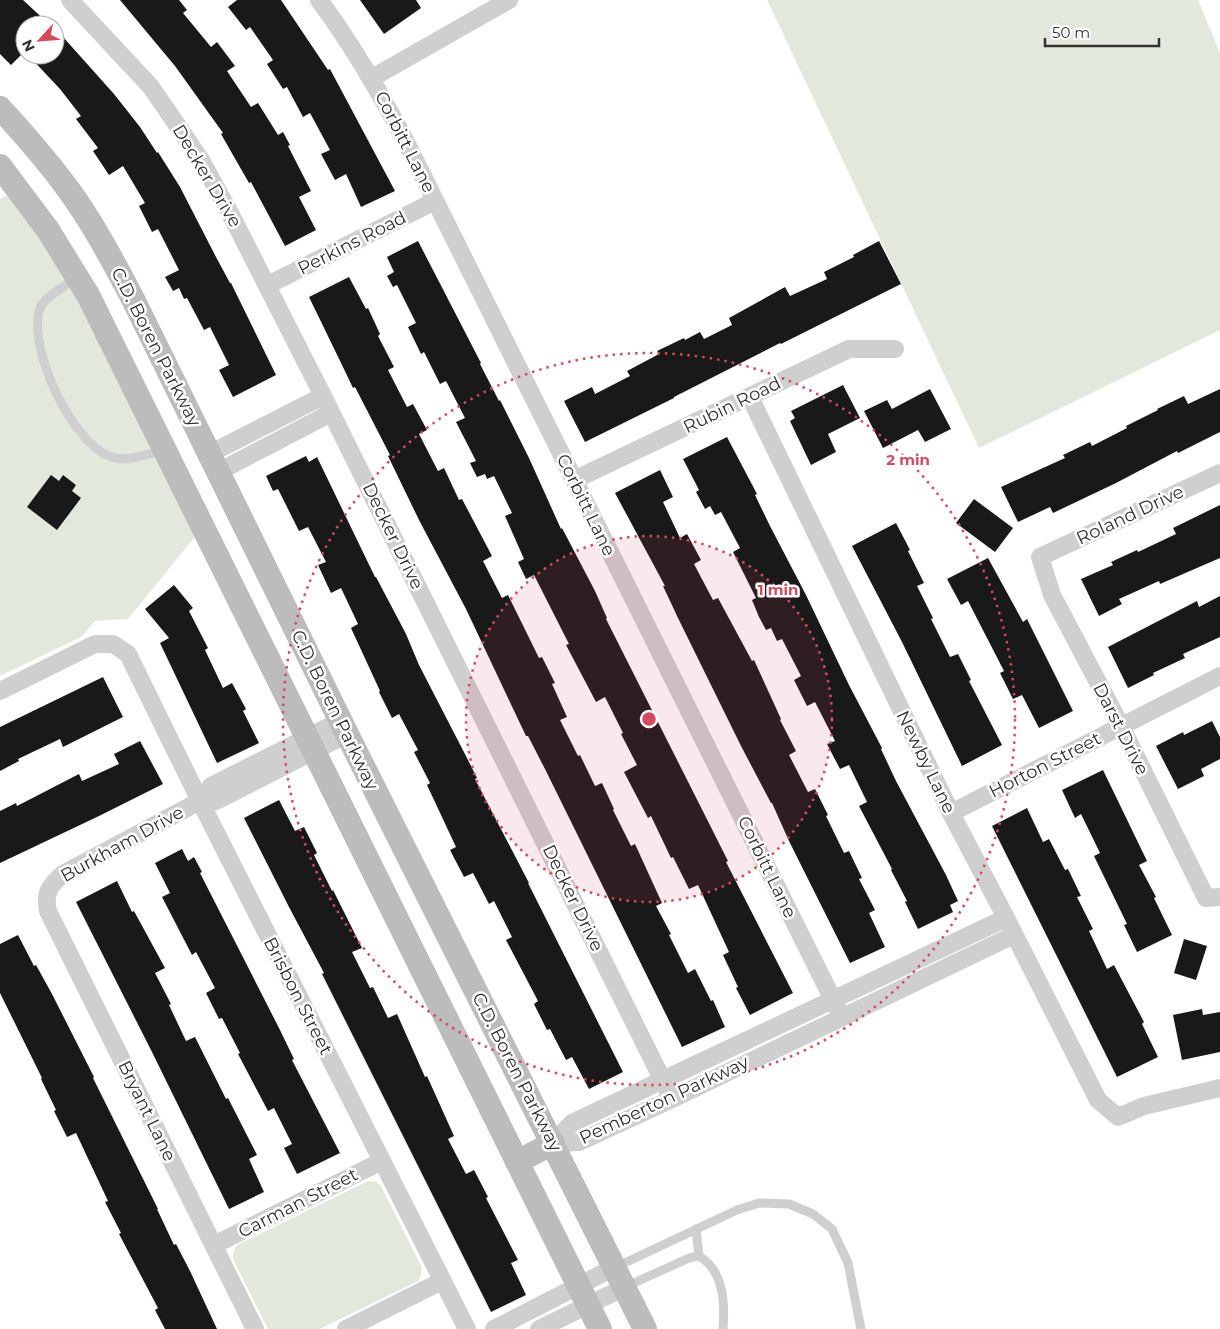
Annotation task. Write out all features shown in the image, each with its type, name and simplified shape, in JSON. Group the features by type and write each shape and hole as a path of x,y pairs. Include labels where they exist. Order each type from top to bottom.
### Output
{"street":[{"name":"Decker Drive","path":"70,0 156,95 201,160 268,286 672,1099"},
{"name":"Corbitt Lane","path":"319,0 372,78 841,1016"},
{"path":"372,78 509,0"},
{"name":"C.D. Boren Parkway","path":"0,108 66,185 98,234 134,301 344,727 645,1329"},
{"name":"C.D. Boren Parkway","path":"0,166 48,230 88,295 600,1329"},
{"name":"Perkins Road","path":"268,286 435,201"},
{"name":"Rubin Road","path":"574,480 849,349 894,349"},
{"path":"213,463 323,396"},
{"name":"Newby Lane","path":"750,397 951,813 1098,1100 1118,1117 1144,1106 1220,1088"},
{"path":"213,463 331,413"},
{"name":"Roland Drive","path":"1040,558 1220,473"},
{"name":"Darst Drive","path":"1040,558 1052,595 1213,898"},
{"name":"Brisbon Street","path":"0,691 95,644 113,644 128,654 200,802 467,1329"},
{"name":"Horton Street","path":"951,813 1220,676"},
{"name":"Burkham Drive","path":"47,892 63,874 200,802 216,801 310,744 344,727"},
{"name":"Bryant Lane","path":"47,892 48,911 255,1329"},
{"name":"Pemberton Parkway","path":"553,1144 572,1123 1006,918"},
{"name":"Pemberton Parkway","path":"553,1144 579,1142 1014,935"},
{"path":"517,1162 553,1144"},
{"name":"Carman Street","path":"214,1245 382,1161"},
{"path":"494,1329 583,1294 620,1277"},
{"path":"346,1329 442,1281"},
{"path":"539,1329 583,1294"}],"lane":[{"path":"78,278 46,300 39,314 38,325 42,353 53,388 80,430 97,449 106,455 126,458 165,450"},
{"path":"620,1277 696,1229 737,1210 759,1203 789,1204 813,1214 832,1228 848,1263 861,1329"},
{"path":"696,1229 699,1256"},
{"path":"620,1277 699,1256 708,1261 719,1281 723,1297 723,1329"}],"shaded area":[{"path":"767,0 1198,0 1220,53 1220,330 979,448"},
{"path":"13,192 56,254 198,533 128,619 95,621 81,637 0,676 0,199"},
{"path":"368,1181 376,1182 381,1186 422,1268 418,1281 320,1329 268,1329 233,1259 233,1252 237,1245"}],"building":[{"path":"0,0 23,0 39,15 15,15 15,61 11,65 0,54"},
{"path":"120,0 179,0 187,10 183,13 211,47 217,42 235,66 227,71 251,107 258,103 278,135 283,132 290,145 288,146 311,191 299,197 316,230 285,246 251,182 249,183 221,134 223,133 175,66"},
{"path":"237,0 281,0 328,70 330,69 395,191 361,207 346,174 335,180 321,154 330,150 310,113 303,117 287,87 283,89 267,64 273,60 250,27 246,30 228,7"},
{"path":"360,0 416,0 421,8 384,34"},
{"path":"65,39 114,94 140,127 180,187 231,283 276,375 233,397 219,370 229,365 210,327 204,330 187,298 184,299 179,288 173,291 165,277 179,270 158,229 152,232 139,206 145,203 123,166 109,175 93,151 98,148 76,119 81,116 60,89 37,65 65,65"},
{"path":"418,241 529,458 561,529 595,591 606,619 793,993 750,1015 736,988 738,987 723,955 729,952 698,885 689,889 673,857 671,858 651,816 648,818 624,772 637,765 621,734 623,733 605,697 596,702 566,645 569,644 534,575 526,579 518,562 524,559 505,516 512,513 494,476 487,479 485,474 477,477 470,463 476,461 456,422 465,418 446,381 440,384 424,352 421,354 408,327 416,323 397,285 393,287 387,276 394,272 387,257"},
{"path":"879,241 901,284 585,442 564,401 592,387 595,394 630,376 627,371 659,354 657,351 684,338 685,340 700,332 704,339 732,325 729,318 785,287 790,296 827,279 824,272 854,257 853,255"},
{"path":"349,277 366,309 368,308 380,334 378,336 394,367 388,370 407,407 413,404 427,430 419,434 438,471 444,468 459,500 462,499 492,556 483,561 502,598 508,595 539,658 542,657 555,683 552,684 567,717 560,720 578,756 580,755 595,786 602,783 631,846 635,844 662,903 656,906 688,973 695,969 711,1001 713,1000 725,1027 682,1047 546,771 528,736 526,736 466,609 388,456 390,455 355,387 353,388 309,297"},
{"path":"843,385 860,418 828,434 836,452 811,465 790,421 795,418 791,411"},
{"path":"930,389 951,429 925,442 918,430 883,448 864,411 887,400 892,409"},
{"path":"1220,389 1220,432 1178,453 1177,451 1053,513 1050,507 1018,522 1001,487 1065,458 1063,455 1090,442 1092,446 1184,396 1188,404"},
{"path":"727,437 882,748 896,781 958,901 950,905 953,912 918,929 892,869 859,806 867,802 849,765 840,769 827,744 835,741 815,702 807,706 794,680 801,676 782,639 777,641 771,628 766,630 759,617 752,600 756,598 733,552 740,548 721,512 715,515 710,506 705,509 696,492 699,490 683,459"},
{"path":"306,456 309,462 317,457 375,577 406,634 419,665 477,778 475,779 623,1072 589,1089 572,1057 566,1060 550,1029 547,1030 534,1004 538,1001 506,940 512,937 494,901 489,904 473,873 464,877 450,850 456,847 427,785 430,783 414,752 418,750 399,714 392,718 379,692 351,628 358,624 341,588 331,593 318,565 326,562 308,527 299,531 278,489 273,491 266,476"},
{"path":"660,470 673,497 663,502 680,538 687,534 701,560 694,564 713,600 718,598 752,661 754,660 780,720 796,751 789,755 808,792 815,789 844,853 849,851 862,878 859,879 875,910 869,913 885,947 850,963 772,803 741,746 678,618 663,586 665,586 615,493"},
{"path":"51,475 59,481 63,475 76,485 72,491 81,498 57,530 27,507"},
{"path":"974,499 1013,528 995,552 956,523"},
{"path":"1220,505 1220,558 1160,584 1159,581 1119,599 1122,604 1099,616 1081,579 1113,565 1111,562 1176,534 1173,528"},
{"path":"896,523 924,583 917,586 933,618 931,619 950,657 958,654 971,680 969,681 1002,745 962,766 902,642 852,546"},
{"path":"988,558 1023,622 1027,619 1073,711 1039,728 1022,695 1013,699 1000,673 1004,671 968,601 961,605 947,579"},
{"path":"174,585 193,608 189,611 208,648 205,650 223,688 232,683 246,709 243,711 259,743 217,763 160,643 169,638 145,609"},
{"path":"1220,596 1220,637 1183,654 1185,658 1153,673 1154,675 1128,688 1108,647 1197,601 1199,607"},
{"path":"103,677 123,717 63,747 60,739 18,759 19,761 0,771 0,727"},
{"path":"1212,721 1220,737 1220,759 1201,769 1204,776 1178,789 1156,746 1183,732 1184,735"},
{"path":"140,741 163,784 0,863 0,811 16,803 17,806 79,774 82,781 119,764 114,754"},
{"path":"1103,770 1147,861 1139,865 1156,897 1154,898 1172,935 1137,952 1124,925 1127,924 1094,856 1100,853 1081,814 1075,818 1062,790"},
{"path":"279,800 295,831 304,827 317,853 314,855 362,948 352,952 370,988 373,987 388,1018 397,1014 454,1136 448,1139 466,1174 474,1170 488,1197 486,1198 518,1260 511,1263 526,1295 491,1312 322,974 324,973 244,818"},
{"path":"1027,808 1043,842 1049,839 1065,870 1068,869 1081,896 1077,897 1093,929 1089,931 1107,969 1114,965 1144,1022 1142,1024 1158,1057 1117,1077 992,826"},
{"path":"182,849 188,861 194,857 202,872 200,873 340,1153 297,1174 284,1148 292,1144 274,1108 268,1111 238,1054 240,1053 222,1018 219,1019 206,993 215,988 196,952 192,955 162,897 170,893 155,863"},
{"path":"117,881 132,912 134,911 165,968 155,973 171,1004 169,1005 186,1041 195,1037 257,1155 249,1159 264,1192 229,1209 76,902"},
{"path":"18,935 34,966 36,965 52,994 94,1077 174,1245 176,1244 190,1271 217,1329 165,1329 155,1310 158,1308 119,1234 121,1233 105,1202 108,1201 76,1133 67,1137 54,1111 56,1110 42,1078 0,993 0,944"},
{"path":"1184,939 1207,946 1196,980 1174,973"},
{"path":"1202,1009 1203,1015 1220,1012 1220,1052 1182,1060 1173,1015"}]}
